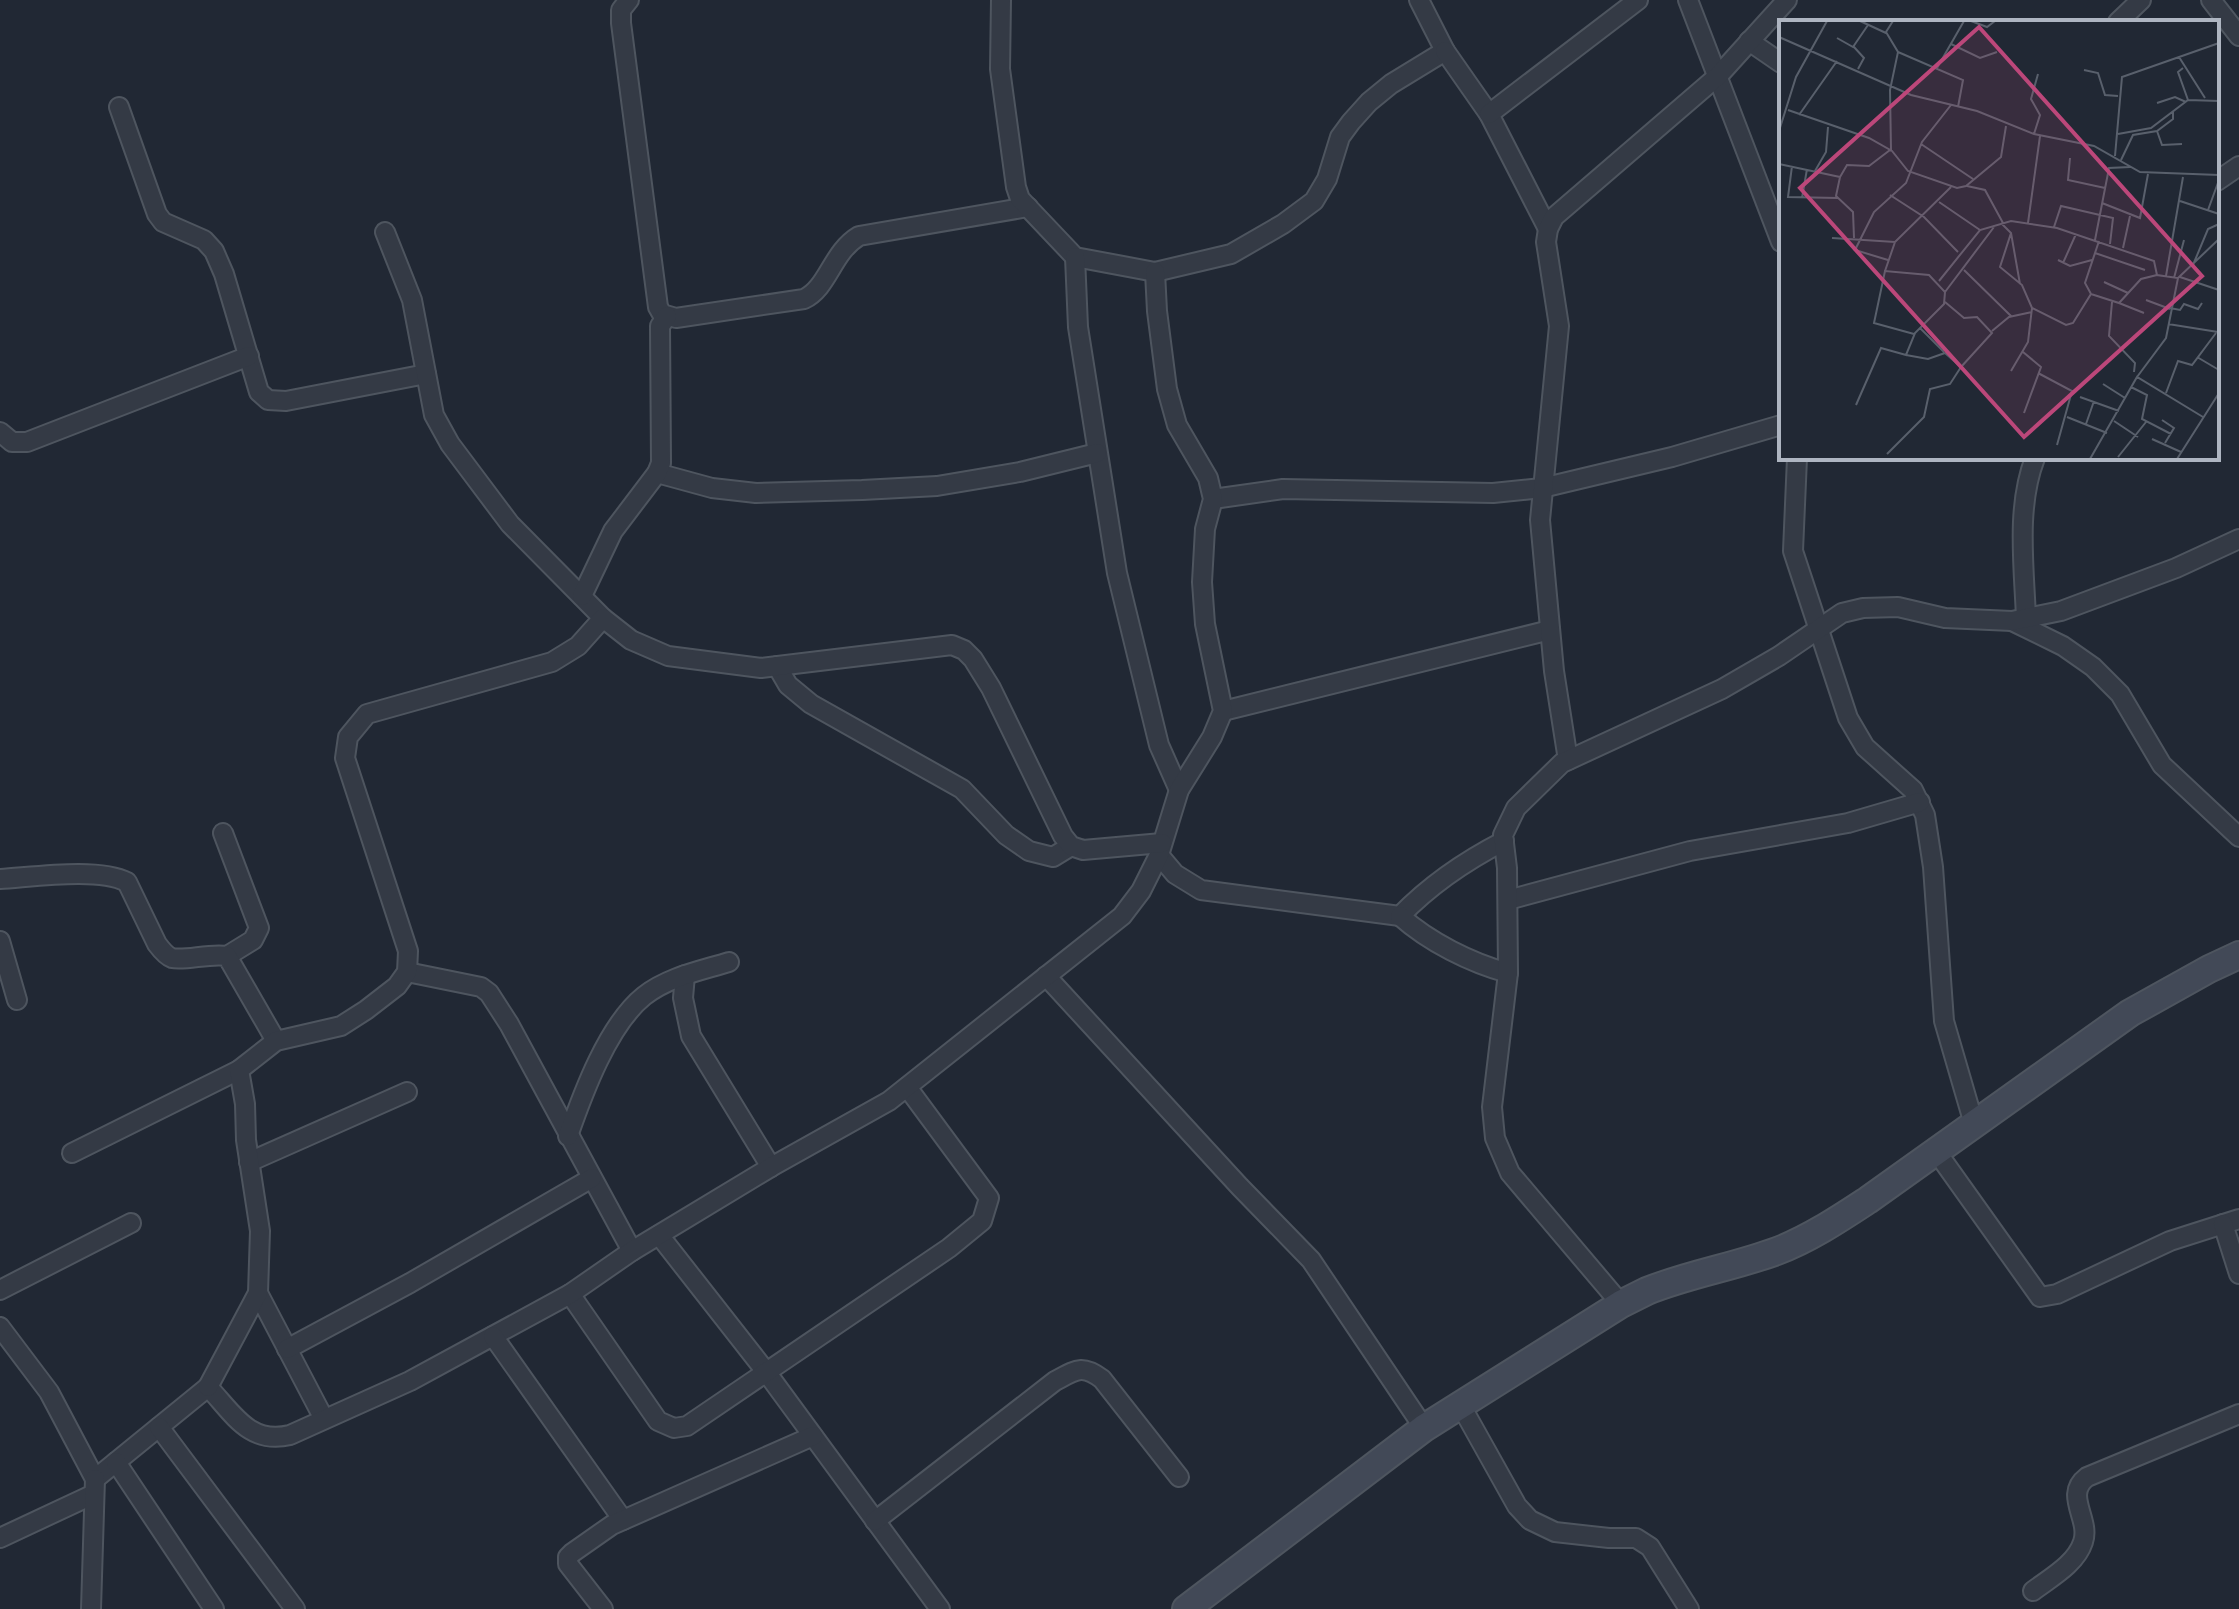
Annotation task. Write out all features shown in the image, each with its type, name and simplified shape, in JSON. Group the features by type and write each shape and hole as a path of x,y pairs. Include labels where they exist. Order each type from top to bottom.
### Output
{"main road":[{"path":"1186,1609 1424,1428 1621,1304 1679,1278 1779,1250 1828,1226 2130,1013 2239,955"}],"street":[{"path":"626,0 621,23 643,209 658,307 667,316 676,318 804,299 817,288 840,250 859,236 1028,207"},
{"path":"1001,0 1000,69 1020,199 1075,257 1155,272 1231,254 1283,224 1314,201 1327,179 1340,137 1351,122 1391,84 1445,51"},
{"path":"1419,0 1445,51 1489,114 1548,229"},
{"path":"1489,114 1638,0"},
{"path":"1688,0 1779,237"},
{"path":"1568,760 1550,630 1540,520 1559,326 1546,242 1548,229 1554,217 1719,75 1787,0"},
{"path":"2120,20 2141,0"},
{"path":"2211,0 2239,36"},
{"path":"1749,41 1779,62"},
{"path":"119,107 157,214 163,222 204,240 214,251 224,274 259,392 268,400 286,401 426,374"},
{"path":"2219,180 2239,166"},
{"path":"385,232 412,300 434,415 450,444 510,524 603,618 631,640 668,656 761,668 952,645 964,650 973,659 991,688 1063,836 1071,846 1083,850 1161,849"},
{"path":"1075,257 1078,327 1117,573 1156,731 1179,790"},
{"path":"208,1387 250,1432 273,1439 290,1435 410,1381 570,1294 632,1251 771,1167 889,1101 1127,910 1141,891 1161,849 1179,790 1212,737 1223,711 1205,624 1202,582 1205,529 1213,499 1208,478 1177,425 1167,389 1155,272"},
{"path":"582,596 613,531 657,473 661,463 660,326 667,316"},
{"path":"0,432 12,442 27,442 249,356"},
{"path":"1213,499 1283,489 1493,493 1542,488 1672,457 1779,426"},
{"path":"657,473 712,488 756,493 862,490 937,486 1020,472 1097,453"},
{"path":"1797,460 1793,551 1848,718 1865,747 1913,790 1930,834 1944,1021 1974,1124"},
{"path":"2019,620 2025,501 2034,460"},
{"path":"1621,1304 1510,1173 1495,1138 1492,1107 1508,973 1508,900 1503,835 1516,808 1539,783 1568,760 1722,689 1842,613 1875,607 1898,607 1945,618 2019,620 2061,611 2161,574 2239,539"},
{"path":"72,1153 239,1070 276,1041 341,1026 397,986 407,972 408,951 345,758 348,737 367,714 552,662 578,646 603,618"},
{"path":"2019,620 2093,667 2120,694 2162,765 2239,837"},
{"path":"1223,711 1550,630"},
{"path":"777,666 788,685 803,699 962,789 1006,835 1029,851 1053,857 1071,846"},
{"path":"1508,900 1690,851 1848,823 1920,802"},
{"path":"0,879 76,874 118,877 127,882 163,952 172,958 215,954 227,956 253,940 259,928 223,833"},
{"path":"1400,916 1415,900 1480,853 1504,841"},
{"path":"1161,849 1175,874 1201,890 1400,916 1413,928 1485,967 1508,973"},
{"path":"0,941 17,1000"},
{"path":"227,956 276,1041"},
{"path":"568,1136 587,1083 622,1021 642,998 657,987 685,975 729,962"},
{"path":"407,972 481,987 489,993 509,1024 632,1251"},
{"path":"685,975 683,998 691,1036 771,1167"},
{"path":"1046,976 1311,1260 1424,1428"},
{"path":"0,1538 94,1487 116,1462 208,1387 258,1293 260,1231 239,1070"},
{"path":"570,1294 658,1421 674,1428 687,1426 949,1248 982,1221 989,1198 907,1087"},
{"path":"249,1162 407,1092"},
{"path":"1936,1151 2040,1297 2057,1294 2170,1241 2231,1221 2239,1274"},
{"path":"287,1349 410,1283 592,1178"},
{"path":"0,1290 131,1223"},
{"path":"659,1235 767,1373 940,1609"},
{"path":"258,1293 324,1419"},
{"path":"0,1327 49,1392 94,1487 92,1607"},
{"path":"493,1336 623,1520"},
{"path":"875,1521 1055,1381 1076,1370 1089,1369 1102,1379 1179,1477"},
{"path":"1460,1404 1517,1506 1530,1520 1555,1532 1636,1538 1650,1547 1689,1609"},
{"path":"2033,1591 2073,1560 2083,1543 2077,1499 2080,1482 2239,1414"},
{"path":"159,1427 295,1609"},
{"path":"603,1609 574,1573 568,1564 568,1557 612,1525 813,1436"},
{"path":"116,1462 214,1609"}]}
